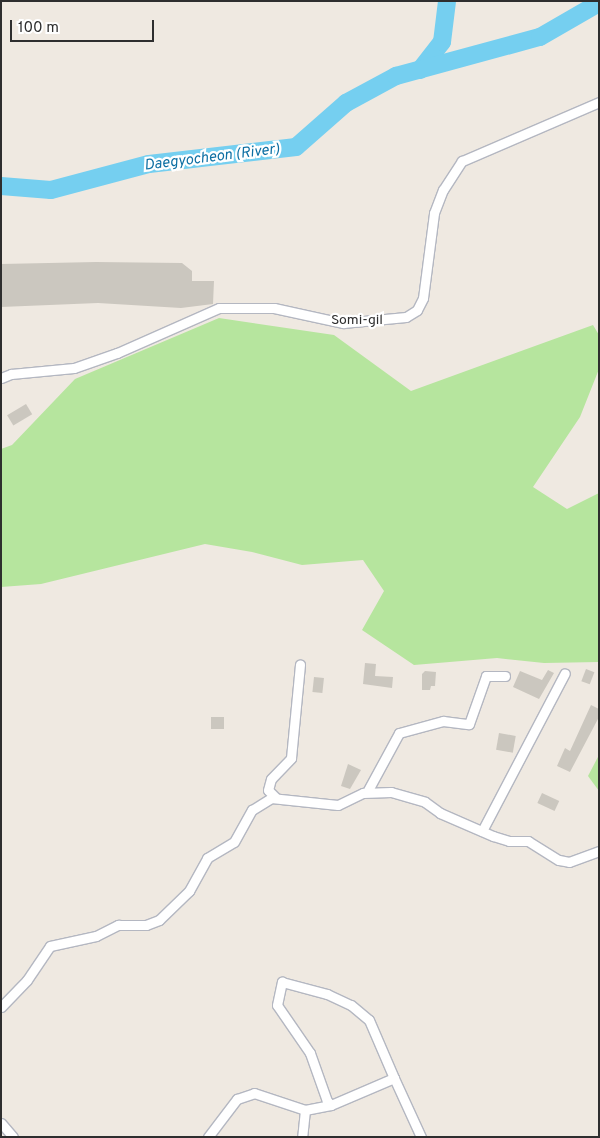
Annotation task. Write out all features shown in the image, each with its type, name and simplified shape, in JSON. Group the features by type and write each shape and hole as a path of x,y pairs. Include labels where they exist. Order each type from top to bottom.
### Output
{"street":[{"name":"Somi-gil","path":"1,378 11,374 74,368 133,347 219,308 274,308 342,323 406,317 417,310 423,298 434,213 443,190 462,161 599,102"},
{"path":"276,798 268,790 271,779 291,758 300,664"},
{"path":"482,831 565,673"},
{"path":"367,792 400,734 423,724 443,721 469,724 486,676 505,676"},
{"path":"1,1007 28,980 50,946 96,936 118,925 146,925 159,920 189,891 207,858 234,842 252,810 259,802 276,798 338,805 367,792 413,796 440,813 509,841 528,841 564,861 580,859 599,851"},
{"path":"331,1105 326,1101 310,1053 277,1005 282,982 327,994 357,1010 369,1020 421,1137"},
{"path":"208,1137 237,1099 254,1093 305,1110 331,1105 394,1078"},
{"path":"302,1137 305,1110"},
{"path":"1,1123 13,1137"}],"green space":[{"path":"219,318 334,335 411,391 593,325 599,335 599,369 580,417 533,487 567,509 599,493 599,662 544,663 497,658 414,665 362,630 384,591 363,560 302,565 252,552 205,544 41,584 1,587 1,449 12,445 75,379"},
{"path":"599,755 599,791 588,776"}],"building":[{"path":"182,263 192,271 192,281 214,281 213,304 181,308 98,303 1,307 1,264"},
{"path":"26,404 32,414 13,426 7,415"},
{"path":"365,663 376,664 375,676 393,677 392,688 363,684"},
{"path":"586,669 594,672 590,684 581,681"},
{"path":"548,670 554,673 539,699 513,687 520,671 542,680"},
{"path":"425,671 436,672 435,686 431,686 430,690 422,690 422,674"},
{"path":"314,677 324,678 322,693 312,692"},
{"path":"591,705 599,709 599,717 570,772 557,766 565,748 570,751"},
{"path":"211,717 224,717 224,729 211,729"},
{"path":"499,733 516,736 513,753 496,750"},
{"path":"348,764 361,770 350,789 341,786"},
{"path":"542,793 559,801 555,811 537,803"}],"waterway":[{"path":"420,70 442,42 447,1"},
{"name":"Daegyocheon (River)","path":"1,186 51,190 149,164 296,147 346,103 396,76 540,37 599,3"}]}
